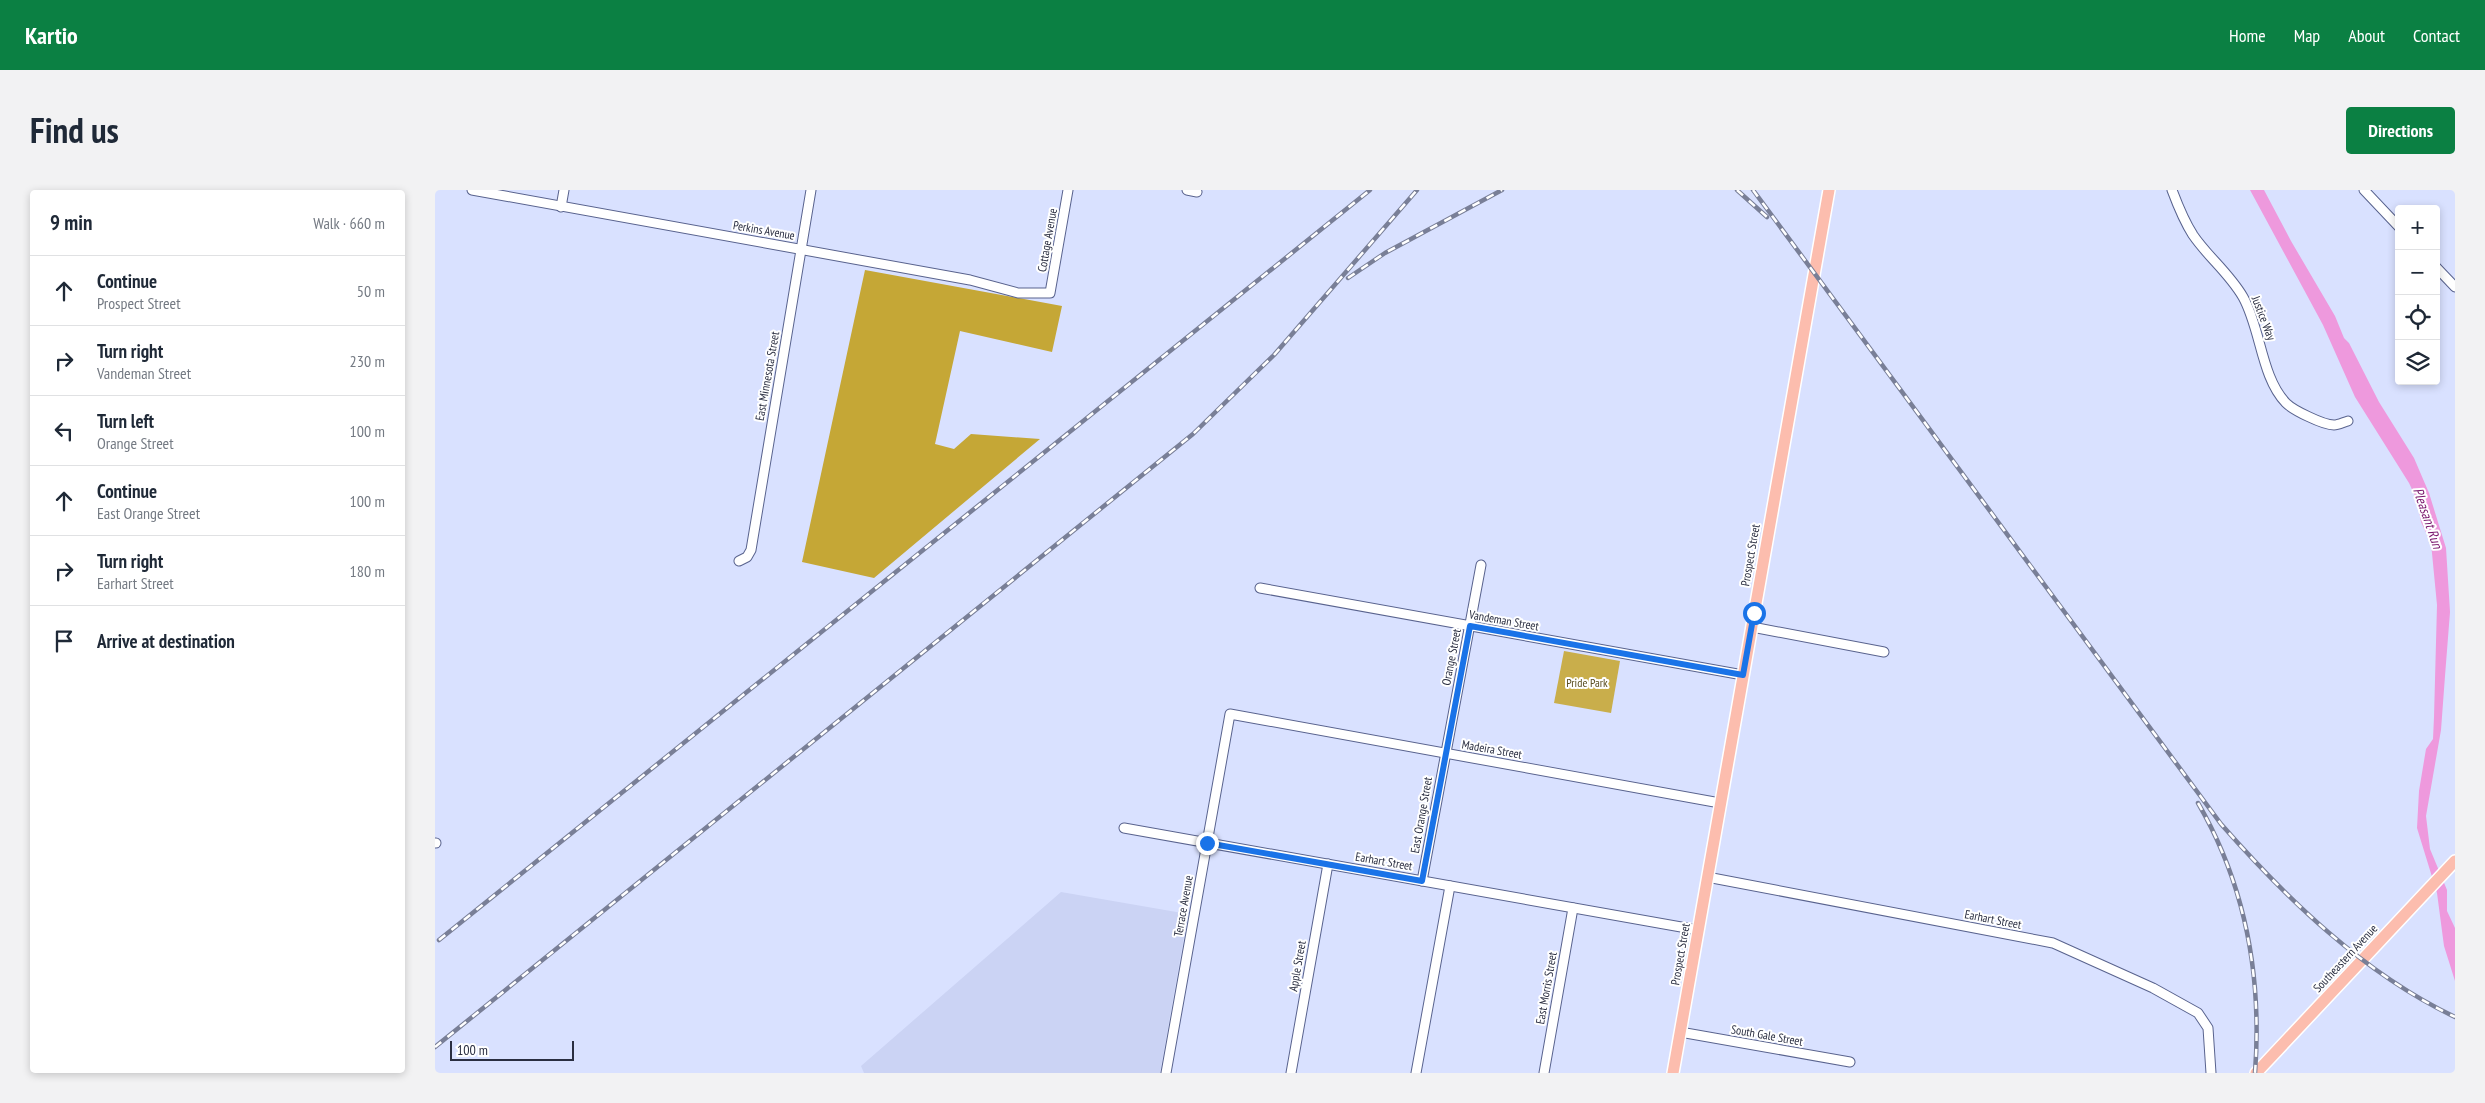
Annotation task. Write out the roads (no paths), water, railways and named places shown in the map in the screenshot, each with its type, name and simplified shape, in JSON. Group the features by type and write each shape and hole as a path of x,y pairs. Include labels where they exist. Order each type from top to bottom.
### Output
{"main road":[{"name":"Prospect Street","path":"1673,1073 1829,190"},
{"name":"Southeastern Avenue","path":"2256,1073 2453,863"}],"street":[{"name":"Perkins Avenue","path":"472,190 970,280 1018,293 1050,293"},
{"path":"561,206 564,190"},
{"name":"East Minnesota Street","path":"739,562 747,557 751,550 811,190"},
{"name":"Cottage Avenue","path":"1050,293 1068,190"},
{"path":"1187,190 1197,192"},
{"name":"Justice Way","path":"2172,190 2181,214 2194,236 2230,276 2244,299 2261,342 2273,385 2287,404 2301,413 2333,425 2348,421"},
{"path":"2363,190 2395,223"},
{"path":"2440,271 2455,287"},
{"name":"Orange Street","path":"1445,753 1481,565"},
{"name":"Vandeman Street","path":"1260,588 1743,675"},
{"path":"1752,627 1884,652"},
{"name":"Madeira Street","path":"1230,714 1720,803"},
{"name":"Terrace Avenue","path":"1166,1073 1230,714"},
{"name":"East Orange Street","path":"1422,881 1445,753"},
{"name":"Earhart Street","path":"1124,828 1698,930"},
{"name":"Apple Street","path":"1291,1073 1328,864"},
{"name":"Earhart Street","path":"1707,878 2053,943 2153,988 2198,1014 2208,1028 2211,1073"},
{"path":"1416,1073 1450,886"},
{"name":"East Morris Street","path":"1544,1073 1573,908"},
{"name":"South Gale Street","path":"1680,1032 1850,1062"}],"water":[{"name":"Pleasant Run","path":"2250,190 2264,190 2291,241 2335,316 2344,338 2349,343 2379,402 2414,458 2429,493 2446,548 2450,612 2441,730 2426,816 2430,849 2447,890 2447,911 2455,928 2455,981 2444,946 2437,893 2417,828 2419,791 2426,749 2433,739 2437,605 2431,543 2421,522 2417,500 2409,483 2355,397 2323,325"}],"railway":[{"path":"439,940 1370,190"},
{"path":"435,1047 1193,434 1274,355 1417,190"},
{"path":"1348,278 1385,253 1502,190"},
{"path":"1737,190 1767,217"},
{"path":"1753,190 2221,824 2272,880 2328,932 2389,979 2455,1017"},
{"path":"2198,803 2215,835 2228,867 2239,900 2247,934 2253,968 2256,1003 2255,1073"}],"park label":[{"name":"Pride Park","path":"1587,682"}]}
